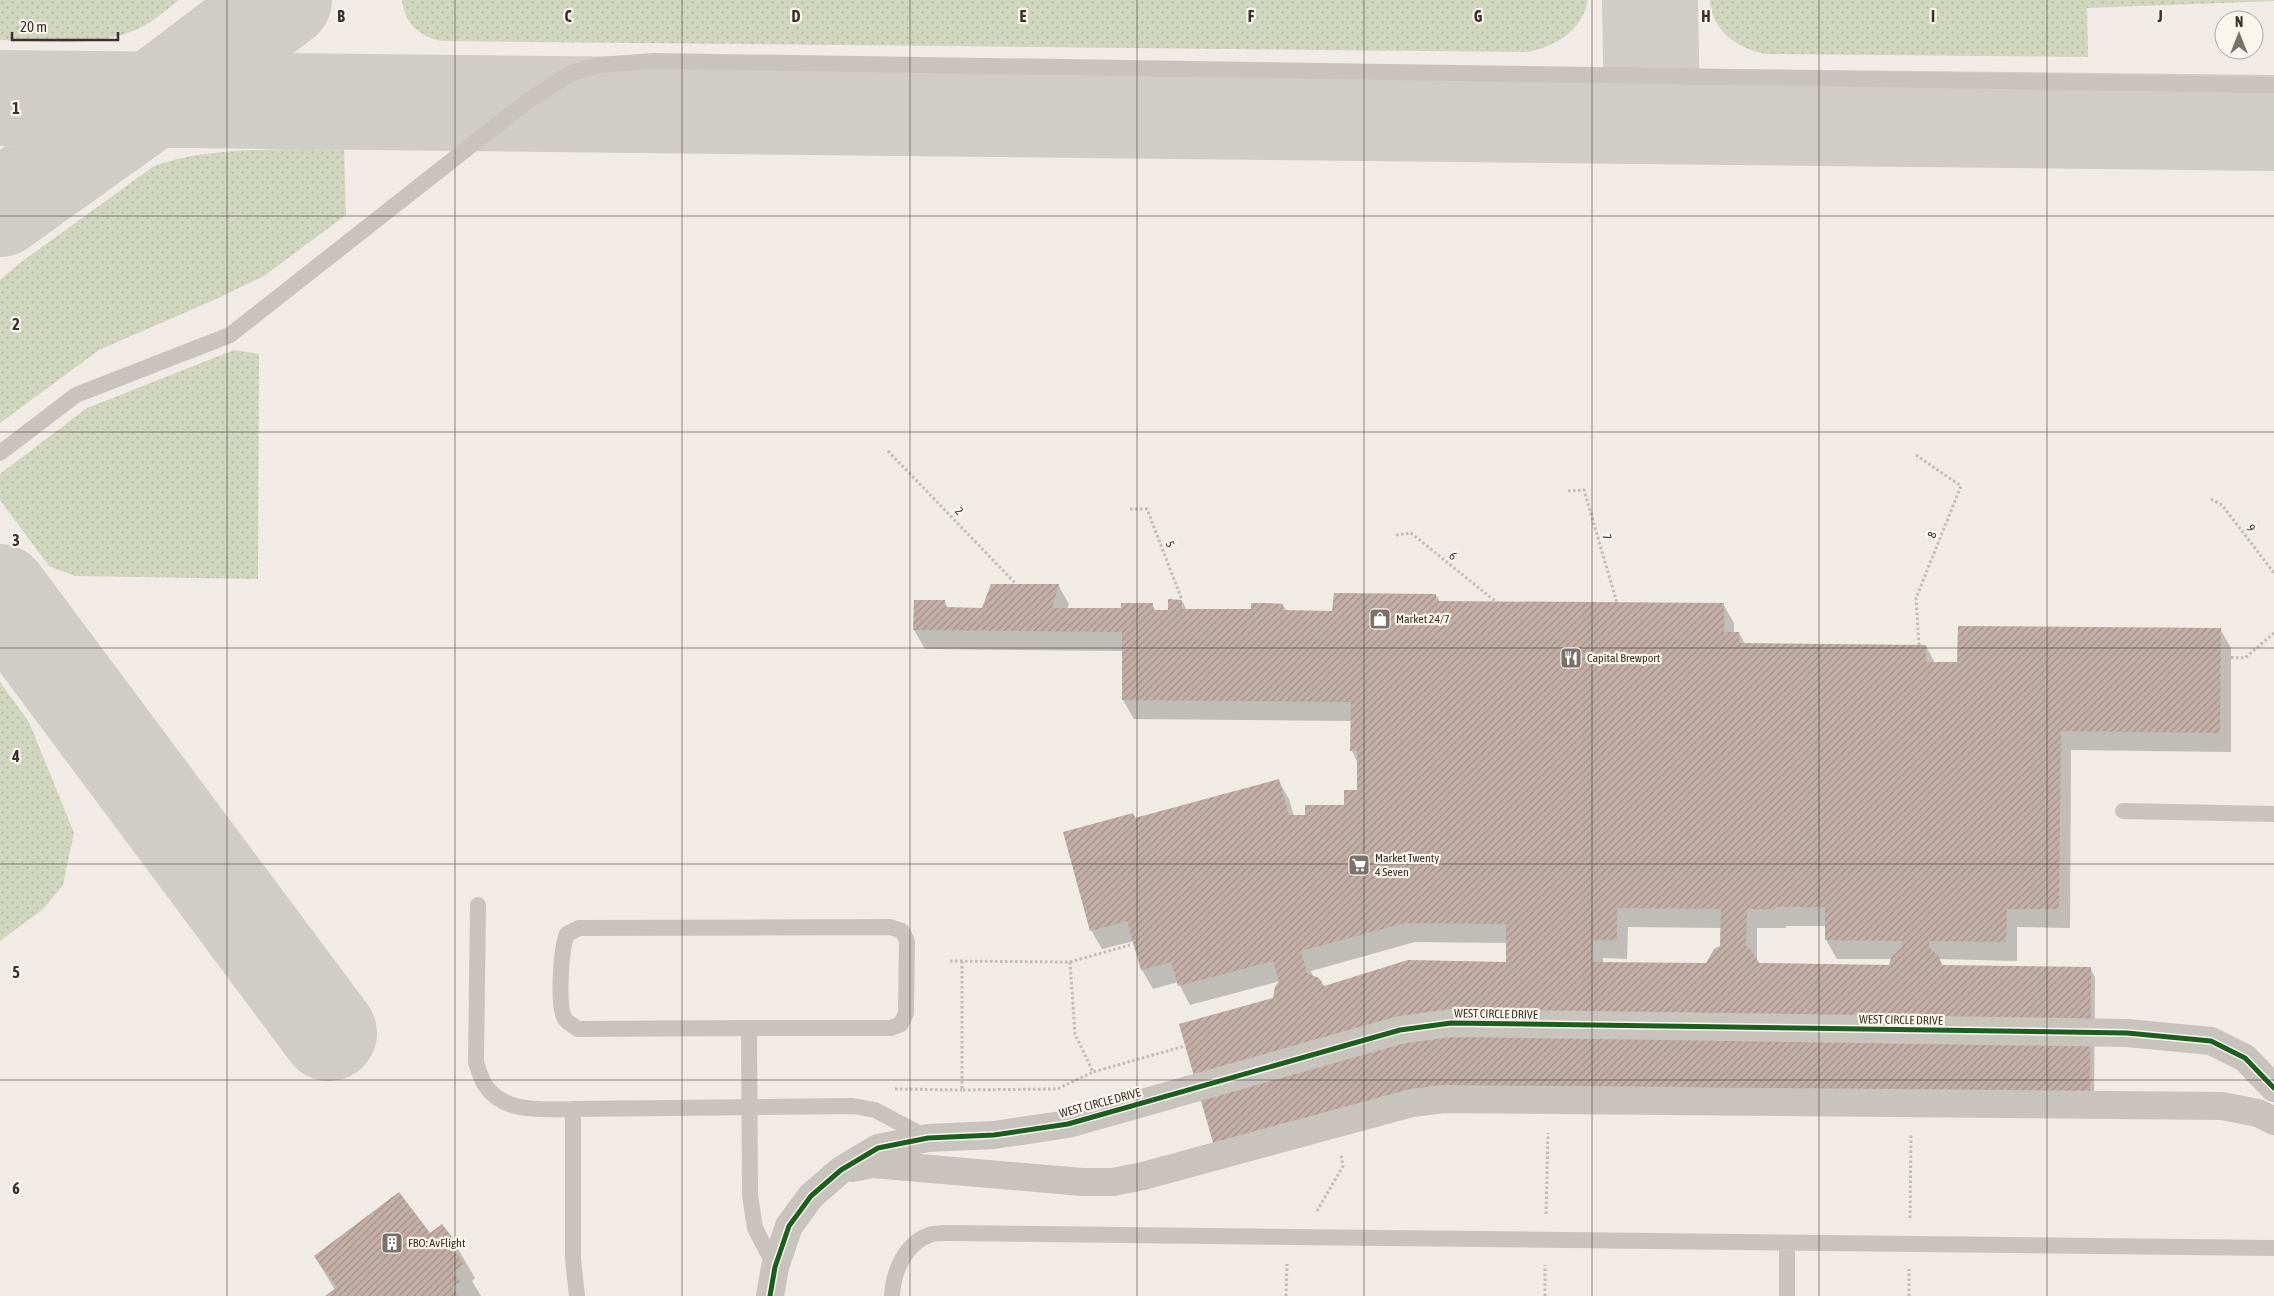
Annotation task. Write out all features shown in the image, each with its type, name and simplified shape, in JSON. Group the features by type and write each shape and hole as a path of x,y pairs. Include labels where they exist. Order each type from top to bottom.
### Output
{"street":[{"name":"WEST CIRCLE DRIVE","path":"770,1296 776,1266 790,1226 811,1196 842,1170 878,1148 928,1138 994,1135 1068,1124 1400,1030 1451,1023 2127,1033 2212,1041 2245,1058 2274,1088"},
{"path":"842,1170 872,1164 1082,1182 1112,1182 1143,1176 1412,1103 1444,1099 2222,1106 2258,1114 2274,1120"}],"lane":[{"path":"0,453 76,396 230,335 306,278 525,104 571,73 599,65 654,61 2274,84"},
{"path":"2123,811 2274,814"},
{"path":"478,905 476,1063 485,1086 502,1102 523,1109 853,1106 875,1110 928,1138"},
{"path":"890,927 902,931 907,941 907,950 906,1013 901,1024 891,1028 749,1028 578,1029 566,1020 561,1007 562,946 566,934 579,928 890,927"},
{"path":"749,1028 750,1195 755,1228 776,1266"},
{"path":"573,1109 573,1260 577,1296"},
{"path":"892,1296 897,1268 910,1248 928,1235 948,1233 2274,1248"},
{"path":"1787,1243 1787,1296"}],"path":[{"path":"2221,656 2245,658 2274,634"},
{"path":"950,961 1070,962 1134,944"},
{"path":"962,961 962,1090 1056,1089 1093,1072 1185,1046"},
{"path":"1070,962 1075,1034 1093,1072"},
{"path":"1545,1296 1548,1100"},
{"path":"1909,1296 1911,1103"},
{"path":"1286,1291 1286,1296"}],"green space":[{"path":"0,0 179,0 144,26 122,35 88,41 53,42 0,40"},
{"path":"402,0 1588,0 1580,20 1566,35 1548,46 1527,52 442,41 427,37 415,28 406,16"},
{"path":"1710,0 2274,1 2087,8 2088,57 1765,54 1745,47 1728,36 1716,21"},
{"path":"344,148 346,215 264,276 99,350 0,423 0,280 20,263 154,166 198,155 222,152"},
{"path":"234,350 259,354 258,579 75,576 49,566 0,500 0,474 87,408"},
{"path":"0,682 29,722 74,833 63,885 43,909 0,941"}],"building":[{"path":"991,584 1059,584 1052,608 1121,608 1121,603 1153,603 1153,610 1168,610 1168,599 1182,600 1182,609 1251,609 1251,603 1268,603 1283,604 1283,610 1332,611 1334,593 1436,594 1436,601 1724,603 1724,632 1739,632 1739,643 1926,645 1926,662 1957,662 1958,626 2221,628 2220,733 2061,731 2059,909 2007,909 2006,942 1929,941 1929,947 1939,957 1942,965 2091,967 2090,1099 1426,1093 1216,1153 1179,1024 1273,998 1275,987 1279,981 1273,961 1178,986 1171,962 1141,970 1127,921 1090,931 1063,832 1133,813 1135,818 1279,779 1289,815 1305,815 1305,805 1344,805 1344,790 1357,790 1357,751 1350,751 1351,702 1122,700 1122,632 913,630 914,600 945,600 945,607 982,608","holes":["1775,907 1825,907 1825,940 1902,941 1902,947 1891,958 1889,965 1759,963 1752,951 1746,946 1747,909 1775,909","1617,908 1721,909 1720,946 1714,949 1706,963 1592,962 1593,940 1617,940","1404,923 1506,924 1506,962 1408,960 1324,986 1319,978 1307,973 1301,951"]},
{"name":"FBO: AvFlight","path":"399,1192 430,1233 442,1224 455,1241 450,1245 464,1264 453,1272 460,1281 452,1287 459,1296 325,1296 337,1287 314,1256"}],"taxiway":[{"path":"0,209 151,101 284,0"},
{"path":"1650,0 1652,116"},
{"path":"0,98 2274,123"},
{"path":"0,592 329,1033"}],"cycle path":[{"path":"770,1296 775,1267 789,1226 811,1196 841,1170 878,1148 928,1138 994,1135 1068,1124 1400,1030 1451,1023 2127,1033 2211,1041 2245,1058 2274,1088"}],"place":[{"name":"Market 24/7","path":"1380,619"},
{"name":"Capital Brewport","path":"1571,658"},
{"name":"Market Twenty 4 Seven","path":"1359,865"},
{"name":"FBO: AvFlight","path":"392,1243"}]}
